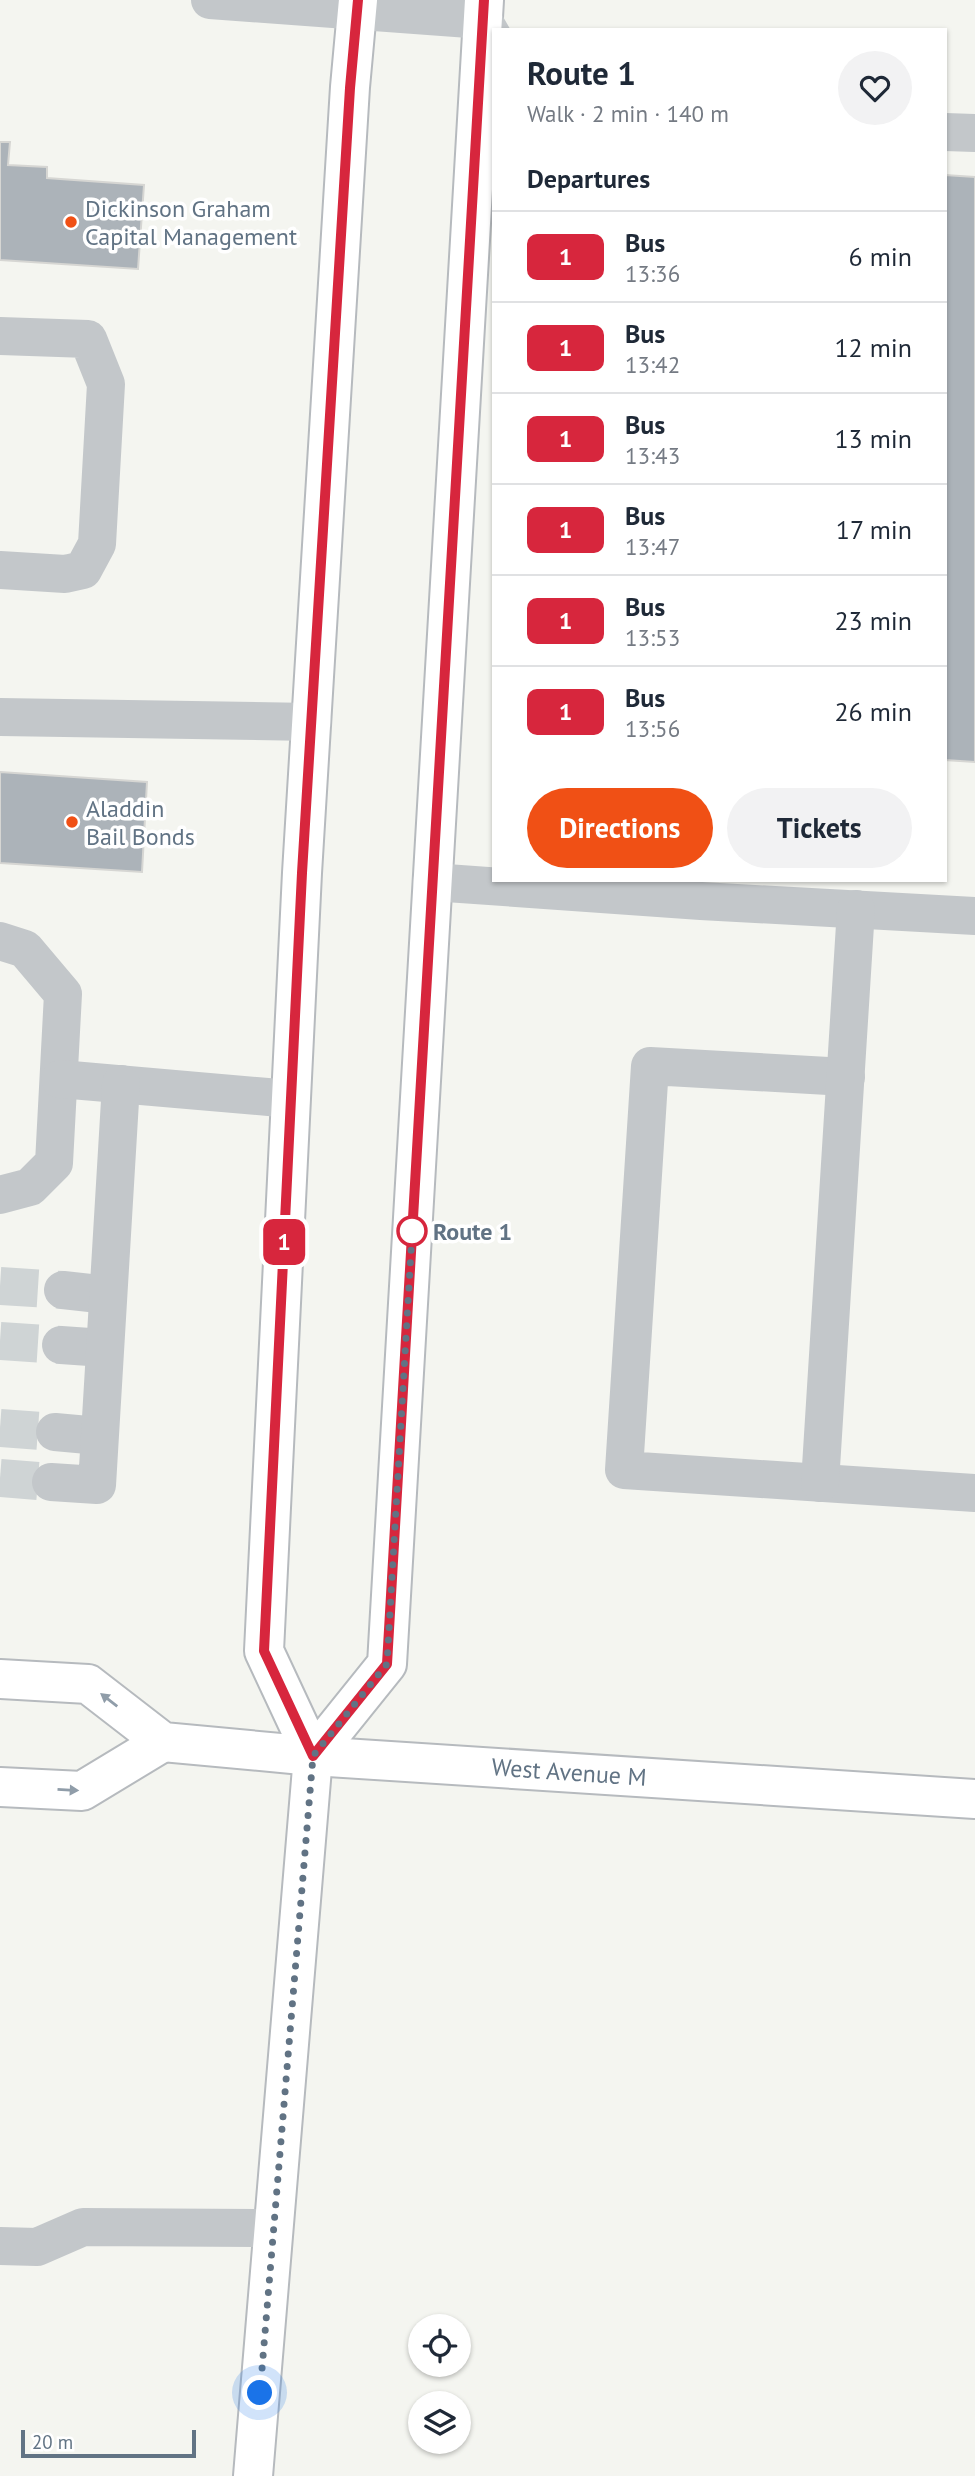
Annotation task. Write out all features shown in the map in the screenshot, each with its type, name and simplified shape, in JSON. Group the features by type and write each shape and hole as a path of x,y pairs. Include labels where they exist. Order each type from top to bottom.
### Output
{"main road":[{"path":"253,2476 313,1756 264,1651 302,873 350,88 358,6"},
{"path":"313,1756 387,1664 432,882 487,20"},
{"path":"0,1679 88,1684 163,1742 82,1791 0,1787"},
{"name":"West Avenue M","path":"163,1742 313,1756 975,1799"}],"street":[{"path":"210,0 358,6 487,20"},
{"path":"947,132 975,132"},
{"path":"0,336 88,339 106,384 97,544 83,570 65,573 0,570"},
{"path":"0,717 312,722"},
{"path":"432,882 605,887 856,909 975,916"},
{"path":"820,1483 856,909"},
{"path":"0,941 25,949 64,994 54,1163 30,1187 0,1195"},
{"path":"846,1077 650,1066 624,1470 975,1493"},
{"path":"60,1079 291,1099"},
{"path":"51,1482 97,1485 121,1084"},
{"path":"63,1290 108,1294"},
{"path":"61,1345 104,1348"},
{"path":"55,1432 99,1436"},
{"path":"0,2246 37,2247 83,2227 273,2228"}],"building":[{"name":"Dickinson Graham Capital Management","path":"0,142 10,142 8,165 47,167 47,178 144,185 138,269 0,260"},
{"path":"947,175 975,177 975,762 947,760"},
{"name":"Aladdin Bail Bonds","path":"0,772 147,782 142,872 0,863"}],"tunnel":[{"path":"0,1286 63,1290"},
{"path":"0,1341 61,1345"},
{"path":"0,1428 55,1432"},
{"path":"0,1478 51,1482"}],"bus line":[{"name":"1","path":"358,0 350,88 302,873 264,1651 313,1756 387,1664 484,0"}],"place":[{"name":"Dickinson Graham Capital Management","path":"71,222"},
{"name":"Aladdin Bail Bonds","path":"72,822"},
{"name":"Route 1","path":"412,1231"}],"route":[{"path":"260,2393 313,1756 387,1664 413,1217 412,1231"}]}
